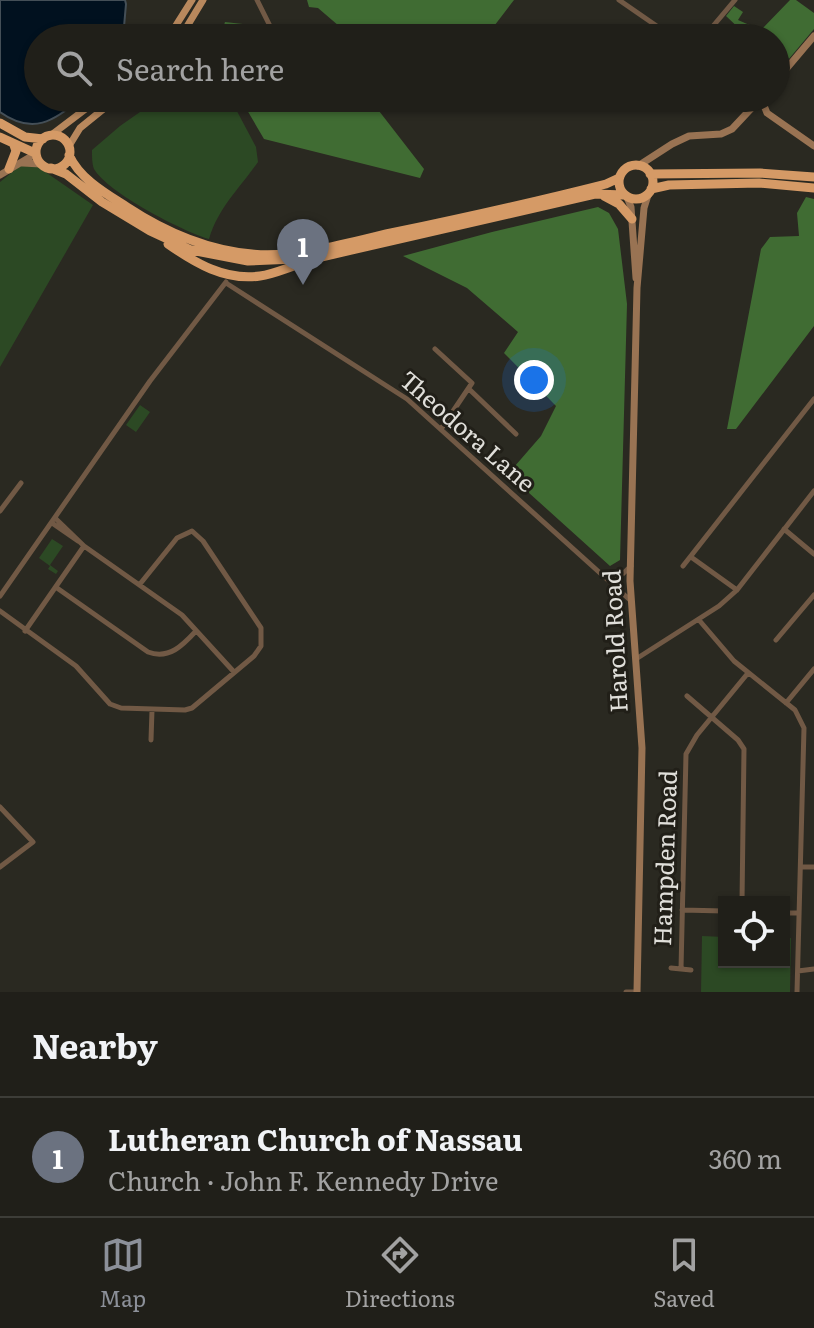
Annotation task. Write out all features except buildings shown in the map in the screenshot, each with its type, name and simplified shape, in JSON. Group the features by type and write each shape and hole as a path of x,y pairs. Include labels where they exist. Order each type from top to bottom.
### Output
{"highway":[{"path":"0,123 25,137 61,138 76,169 161,227 215,247 267,255 313,250 606,184 619,178 627,168 814,177"},
{"path":"0,137 66,174 102,202 226,279 260,276 317,258 595,194 639,199 667,185 759,183 814,188"},
{"path":"37,157 46,138"},
{"path":"9,169 16,151 14,145"},
{"path":"51,168 63,165 69,150"},
{"path":"646,167 650,191"},
{"path":"619,178 620,188 626,196"},
{"path":"595,194 619,204 632,219"},
{"path":"150,231 191,250 230,259 268,261 317,258"}],"main road":[{"path":"177,24 192,0"},
{"path":"188,24 203,0"},
{"path":"790,64 814,36"},
{"path":"46,138 81,112"},
{"path":"69,150 80,128 100,112"},
{"path":"646,167 672,144 689,136 721,134 732,129 748,112"},
{"path":"767,112 814,146"},
{"path":"0,175 37,157"},
{"name":"Harold Road","path":"637,992 642,748 630,600 637,288 644,208 650,191"},
{"name":"Harold Road","path":"626,196 632,219 637,288"}],"street":[{"path":"257,0 269,24"},
{"path":"619,0 654,24"},
{"path":"715,24 735,0"},
{"path":"0,596 150,381 226,279"},
{"name":"Theodora Lane","path":"226,279 394,389 630,600"},
{"path":"435,349 472,383 441,429"},
{"path":"469,389 516,434"},
{"path":"683,566 814,399"},
{"path":"0,511 21,483"},
{"path":"636,659 699,620 737,590 814,491"},
{"path":"53,521 178,612 234,672"},
{"path":"140,584 177,538 192,531 195,521"},
{"path":"784,529 814,554"},
{"path":"0,611 76,666 110,704 121,708 152,710 192,708 261,646 261,628 203,541 192,531"},
{"path":"25,631 57,588 82,544"},
{"path":"691,557 737,590"},
{"path":"612,584 631,566"},
{"path":"57,588 157,656 173,651 196,631"},
{"path":"776,640 813,598"},
{"path":"699,620 724,652 795,710 804,728 797,992"},
{"path":"786,703 814,669"},
{"name":"Hampden Road","path":"681,969 686,754 748,673"},
{"path":"687,696 738,740 745,753 742,896"},
{"path":"151,740 152,710"},
{"path":"0,807 33,842 0,867"},
{"path":"801,867 814,867"},
{"path":"682,910 718,911"},
{"path":"790,913 799,913"},
{"path":"671,968 691,970"},
{"path":"798,971 814,969"},
{"path":"626,992 637,992"}],"green space":[{"path":"307,0 514,0 496,24 337,24 318,8 309,7"},
{"path":"790,0 796,0 814,13 814,29 790,58 790,24 767,24"},
{"path":"734,6 743,12 738,20 747,24 734,24 726,16"},
{"path":"140,112 237,112 256,147 258,162 224,208 209,239 164,220 129,200 94,169 92,150"},
{"path":"248,112 380,112 424,169 420,178 264,139"},
{"path":"34,164 93,205 0,367 0,182 21,165"},
{"path":"806,197 814,199 814,326 736,429 727,429 761,249 770,237 799,236 797,213"},
{"path":"598,207 609,213 618,229 627,304 620,560 610,566 508,474 541,436 556,406 504,353 518,332 467,288 403,256"},
{"path":"140,405 150,412 136,432 126,425"},
{"path":"52,539 63,546 50,565 58,571 56,574 39,558"},
{"path":"702,936 718,937 718,968 790,968 791,938 790,992 701,992"}],"water":[{"path":"0,0 125,0 124,24 24,24 24,112 64,112 33,124 22,123 0,112"}],"place":[{"name":"Lutheran Church of Nassau","path":"303,285"}]}
